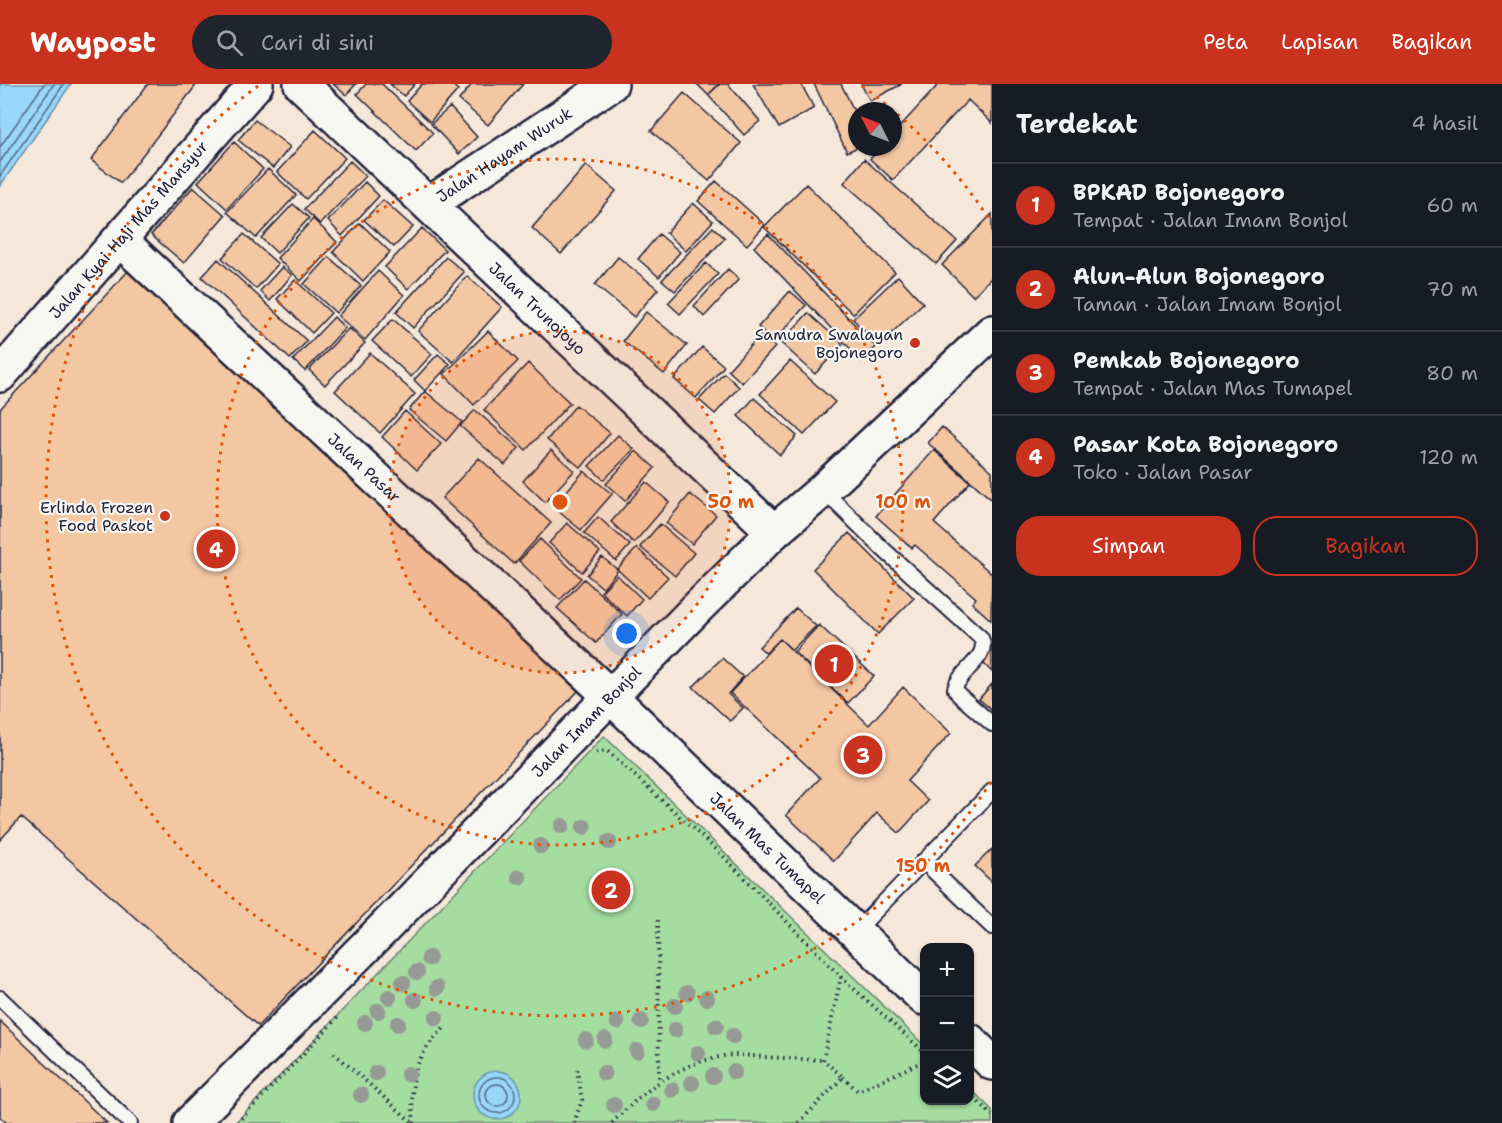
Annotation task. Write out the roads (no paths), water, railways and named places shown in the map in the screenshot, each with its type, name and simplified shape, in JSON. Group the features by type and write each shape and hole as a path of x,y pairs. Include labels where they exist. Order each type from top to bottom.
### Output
{"main road":[{"name":"Jalan Kyai Haji Mas Mansyur","path":"0,375 256,84"},
{"name":"Jalan Trunojoyo","path":"301,84 774,532"},
{"name":"Jalan Hayam Wuruk","path":"429,204 611,84"},
{"name":"Jalan Pasar","path":"120,240 610,696"},
{"name":"Jalan Imam Bonjol","path":"190,1123 774,532 823,490 992,332"},
{"name":"Jalan Mas Tumapel","path":"610,696 923,997"},
{"path":"974,1046 992,1063"}],"lane":[{"path":"823,490 883,549 981,638 984,644 983,651 956,681 955,689 992,724"},
{"path":"855,932 992,791"},
{"path":"923,861 992,927"},
{"path":"0,998 130,1123"}],"water":[{"path":"0,84 71,84 0,186"},
{"path":"492,1071 502,1071 517,1081 521,1095 520,1104 511,1115 502,1119 492,1119 477,1109 473,1100 473,1090 483,1075"}],"place":[{"name":"Samudra Swalayan Bojonegoro","path":"915,343"},
{"name":"Erlinda Frozen Food Paskot","path":"165,516"},
{"name":"Pasar Kota Bojonegoro","path":"216,549"},
{"name":"BPKAD Bojonegoro","path":"834,664"},
{"name":"Pemkab Bojonegoro","path":"863,755"},
{"name":"Alun-Alun Bojonegoro","path":"611,890"}]}
